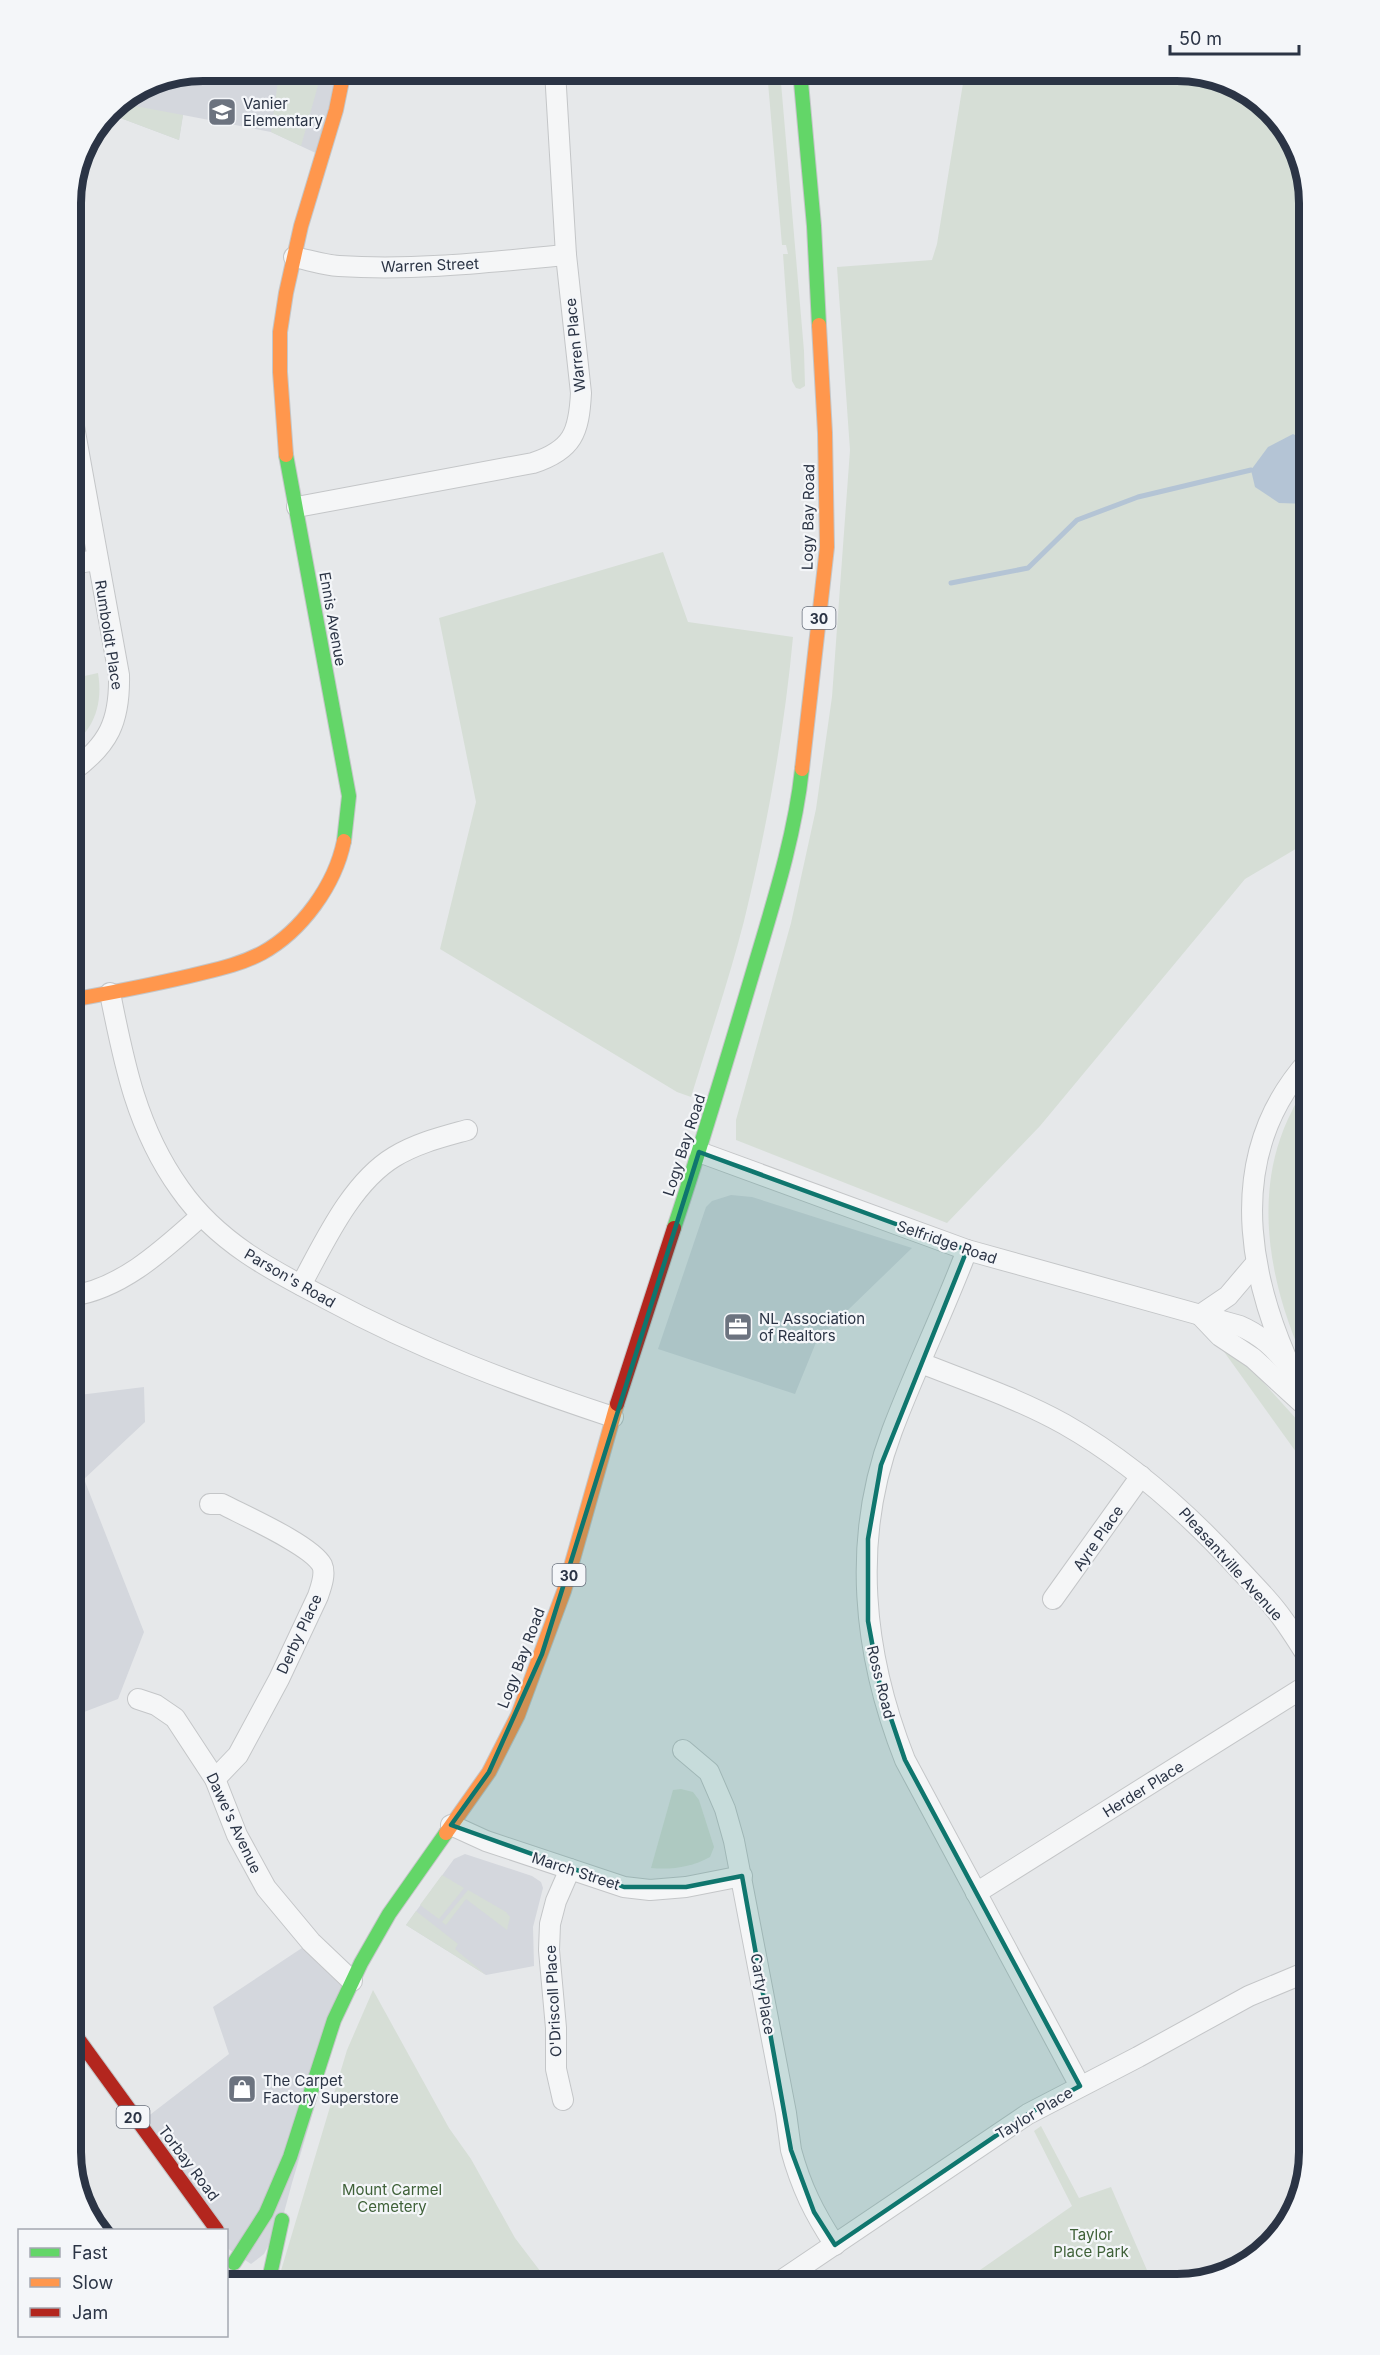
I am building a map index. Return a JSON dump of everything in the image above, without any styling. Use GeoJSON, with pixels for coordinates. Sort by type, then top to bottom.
{"type":"FeatureCollection","features":[{"type":"Feature","properties":{"kind":"main road","name":"Ennis Avenue"},"geometry":{"type":"LineString","coordinates":[[81,998],[193,975],[257,956],[275,944],[308,913],[329,885],[336,870],[347,831],[349,796],[285,448],[280,332],[294,257],[336,110],[342,81]]}},
{"type":"Feature","properties":{"kind":"main road","name":"Logy Bay Road"},"geometry":{"type":"LineString","coordinates":[[234,2263],[266,2213],[290,2157],[334,2020],[352,1981],[389,1914],[489,1772],[518,1715],[564,1591],[613,1417],[699,1152],[767,926],[799,799],[827,547],[825,433],[814,226],[801,81]]}},
{"type":"Feature","properties":{"kind":"main road","name":"Torbay Road"},"geometry":{"type":"LineString","coordinates":[[81,2044],[217,2229]]}},
{"type":"Feature","properties":{"kind":"main road","name":"Logy Bay Road"},"geometry":{"type":"LineString","coordinates":[[234,2263],[256,2261],[285,2211],[291,2183],[290,2157]]}},
{"type":"Feature","properties":{"kind":"main road"},"geometry":{"type":"LineString","coordinates":[[249,2214],[277,2186]]}},
{"type":"Feature","properties":{"kind":"main road"},"geometry":{"type":"LineString","coordinates":[[199,2202],[210,2206],[226,2218]]}},
{"type":"Feature","properties":{"kind":"main road"},"geometry":{"type":"LineString","coordinates":[[270,2274],[285,2211]]}},
{"type":"Feature","properties":{"kind":"main road"},"geometry":{"type":"LineString","coordinates":[[228,2252],[234,2263],[235,2274]]}},
{"type":"Feature","properties":{"kind":"street","name":"Warren Place"},"geometry":{"type":"LineString","coordinates":[[297,507],[533,463],[552,457],[566,446],[576,431],[581,393],[566,255],[556,81]]}},
{"type":"Feature","properties":{"kind":"street","name":"Warren Street"},"geometry":{"type":"LineString","coordinates":[[294,257],[336,266],[387,268],[470,264],[566,255]]}},
{"type":"Feature","properties":{"kind":"street","name":"Rumboldt Place"},"geometry":{"type":"LineString","coordinates":[[81,468],[119,675],[116,718],[107,738],[90,758],[81,765]]}},
{"type":"Feature","properties":{"kind":"street"},"geometry":{"type":"LineString","coordinates":[[81,562],[97,560]]}},
{"type":"Feature","properties":{"kind":"street","name":"Parson's Road"},"geometry":{"type":"LineString","coordinates":[[110,993],[123,1056],[138,1111],[179,1189],[219,1234],[269,1269],[350,1312],[449,1358],[490,1375],[613,1417]]}},
{"type":"Feature","properties":{"kind":"street"},"geometry":{"type":"LineString","coordinates":[[1299,1074],[1274,1113],[1258,1156],[1252,1204],[1256,1263],[1265,1301],[1288,1365],[1299,1386]]}},
{"type":"Feature","properties":{"kind":"street"},"geometry":{"type":"LineString","coordinates":[[301,1286],[335,1222],[362,1186],[377,1171],[392,1158],[409,1149],[467,1130]]}},
{"type":"Feature","properties":{"kind":"street","name":"Selfridge Road"},"geometry":{"type":"LineString","coordinates":[[699,1152],[967,1250],[1251,1331],[1275,1348],[1288,1365]]}},
{"type":"Feature","properties":{"kind":"street"},"geometry":{"type":"LineString","coordinates":[[81,1294],[139,1267],[161,1251],[201,1215]]}},
{"type":"Feature","properties":{"kind":"street","name":"Ross Road"},"geometry":{"type":"LineString","coordinates":[[967,1250],[891,1432],[872,1500],[866,1580],[868,1621],[880,1686],[905,1760],[1080,2086]]}},
{"type":"Feature","properties":{"kind":"street"},"geometry":{"type":"LineString","coordinates":[[1256,1263],[1228,1296],[1200,1315],[1220,1336],[1253,1358],[1299,1398]]}},
{"type":"Feature","properties":{"kind":"street","name":"Pleasantville Avenue"},"geometry":{"type":"LineString","coordinates":[[921,1363],[991,1391],[1063,1424],[1101,1446],[1142,1476],[1174,1502],[1211,1538],[1276,1610],[1299,1643]]}},
{"type":"Feature","properties":{"kind":"street","name":"Ayre Place"},"geometry":{"type":"LineString","coordinates":[[1053,1599],[1142,1476]]}},
{"type":"Feature","properties":{"kind":"street","name":"Derby Place"},"geometry":{"type":"LineString","coordinates":[[210,1504],[222,1504],[295,1543],[312,1553],[323,1566],[323,1582],[318,1596],[279,1679],[238,1755],[215,1779]]}},
{"type":"Feature","properties":{"kind":"street","name":"Herder Place"},"geometry":{"type":"LineString","coordinates":[[976,1893],[1299,1691]]}},
{"type":"Feature","properties":{"kind":"street","name":"Dawe's Avenue"},"geometry":{"type":"LineString","coordinates":[[138,1699],[156,1705],[175,1718],[215,1779],[237,1836],[266,1888],[311,1942],[352,1981]]}},
{"type":"Feature","properties":{"kind":"street","name":"Carty Place"},"geometry":{"type":"LineString","coordinates":[[683,1749],[709,1772],[724,1809],[742,1876],[791,2151],[800,2182],[814,2212],[835,2245]]}},
{"type":"Feature","properties":{"kind":"street","name":"March Street"},"geometry":{"type":"LineString","coordinates":[[451,1825],[486,1841],[624,1887],[650,1890],[686,1887],[742,1876]]}},
{"type":"Feature","properties":{"kind":"street","name":"O'Driscoll Place"},"geometry":{"type":"LineString","coordinates":[[563,2100],[556,2068],[549,1933],[556,1901],[570,1869]]}},
{"type":"Feature","properties":{"kind":"street","name":"Taylor Place"},"geometry":{"type":"LineString","coordinates":[[791,2274],[1028,2114],[1249,1996],[1299,1976]]}},
{"type":"Feature","properties":{"kind":"highlighted area"},"geometry":{"type":"Polygon","coordinates":[[[699,1152],[967,1250],[881,1465],[868,1539],[868,1621],[880,1686],[905,1760],[1080,2086],[1028,2114],[835,2245],[814,2212],[791,2150],[742,1876],[686,1887],[624,1887],[451,1825],[489,1772],[542,1654],[699,1152]]]}},
{"type":"Feature","properties":{"kind":"shaded area","name":"Vanier Elementary"},"geometry":{"type":"Polygon","coordinates":[[[195,81],[341,81],[322,156],[271,132],[183,115],[179,140],[117,117],[142,97],[179,83],[195,81]]]}},
{"type":"Feature","properties":{"kind":"shaded area"},"geometry":{"type":"Polygon","coordinates":[[[731,1195],[752,1197],[912,1248],[817,1340],[795,1394],[658,1349],[706,1207],[712,1201],[731,1195]]]}},
{"type":"Feature","properties":{"kind":"shaded area"},"geometry":{"type":"Polygon","coordinates":[[[144,1387],[145,1422],[84,1479],[144,1632],[118,1699],[81,1713],[81,1395],[144,1387]]]}},
{"type":"Feature","properties":{"kind":"shaded area"},"geometry":{"type":"Polygon","coordinates":[[[465,1854],[532,1876],[541,1882],[543,1888],[533,1927],[534,1966],[486,1975],[406,1925],[454,1859],[465,1854]]]}},
{"type":"Feature","properties":{"kind":"shaded area"},"geometry":{"type":"Polygon","coordinates":[[[311,1942],[352,1981],[282,2220],[264,2254],[251,2264],[228,2249],[228,2229],[225,2229],[138,2124],[229,2054],[213,2007],[311,1942]]]}},
{"type":"Feature","properties":{"kind":"green space"},"geometry":{"type":"Polygon","coordinates":[[[278,81],[319,81],[301,146],[271,132],[278,81]]]}},
{"type":"Feature","properties":{"kind":"green space"},"geometry":{"type":"Polygon","coordinates":[[[768,81],[781,81],[804,351],[805,386],[800,389],[796,388],[792,381],[783,254],[788,254],[786,245],[782,245],[768,81]]]}},
{"type":"Feature","properties":{"kind":"green space"},"geometry":{"type":"Polygon","coordinates":[[[963,81],[1185,81],[1216,87],[1245,102],[1269,122],[1290,156],[1298,187],[1299,847],[1245,879],[1040,1126],[947,1223],[736,1140],[736,1120],[791,923],[816,809],[832,697],[850,450],[837,267],[932,260],[937,244],[963,81]]]}},
{"type":"Feature","properties":{"kind":"green space"},"geometry":{"type":"Polygon","coordinates":[[[130,105],[183,115],[179,140],[117,117],[130,105]]]}},
{"type":"Feature","properties":{"kind":"green space"},"geometry":{"type":"Polygon","coordinates":[[[663,552],[688,622],[793,637],[780,744],[752,886],[732,965],[691,1097],[677,1092],[440,949],[476,802],[439,618],[663,552]]]}},
{"type":"Feature","properties":{"kind":"green space"},"geometry":{"type":"Polygon","coordinates":[[[98,673],[99,695],[95,714],[81,737],[81,677],[98,673]]]}},
{"type":"Feature","properties":{"kind":"green space"},"geometry":{"type":"Polygon","coordinates":[[[1299,1099],[1299,1348],[1284,1309],[1276,1276],[1270,1243],[1268,1209],[1271,1176],[1279,1143],[1299,1099]]]}},
{"type":"Feature","properties":{"kind":"green space"},"geometry":{"type":"Polygon","coordinates":[[[1217,1342],[1255,1373],[1299,1422],[1299,1456],[1217,1342]]]}},
{"type":"Feature","properties":{"kind":"green space"},"geometry":{"type":"Polygon","coordinates":[[[673,1790],[693,1792],[699,1800],[714,1847],[710,1857],[696,1863],[667,1869],[651,1868],[673,1790]]]}},
{"type":"Feature","properties":{"kind":"green space"},"geometry":{"type":"Polygon","coordinates":[[[442,1875],[464,1888],[439,1919],[420,1905],[442,1875]]]}},
{"type":"Feature","properties":{"kind":"green space"},"geometry":{"type":"Polygon","coordinates":[[[468,1890],[506,1912],[510,1917],[507,1930],[466,1899],[446,1925],[442,1922],[468,1890]]]}},
{"type":"Feature","properties":{"kind":"green space"},"geometry":{"type":"Polygon","coordinates":[[[416,1911],[458,1944],[455,1949],[486,1975],[406,1925],[416,1911]]]}},
{"type":"Feature","properties":{"kind":"green space","name":"Mount Carmel Cemetery"},"geometry":{"type":"Polygon","coordinates":[[[373,1990],[449,2128],[471,2159],[515,2238],[542,2274],[280,2274],[347,2050],[373,1990]]]}},
{"type":"Feature","properties":{"kind":"green space","name":"Taylor Place Park"},"geometry":{"type":"Polygon","coordinates":[[[1041,2126],[1079,2198],[1111,2187],[1149,2274],[974,2274],[1072,2206],[1034,2131],[1041,2126]]]}},
{"type":"Feature","properties":{"kind":"water"},"geometry":{"type":"Polygon","coordinates":[[[1293,434],[1299,437],[1299,504],[1279,503],[1255,487],[1251,470],[1268,447],[1293,434]]]}},
{"type":"Feature","properties":{"kind":"waterway"},"geometry":{"type":"LineString","coordinates":[[951,583],[1028,568],[1077,520],[1138,497],[1251,470]]}},
{"type":"Feature","properties":{"kind":"traffic: fast"},"geometry":{"type":"LineString","coordinates":[[801,81],[814,226],[819,325]]}},
{"type":"Feature","properties":{"kind":"traffic: fast"},"geometry":{"type":"LineString","coordinates":[[286,455],[349,796],[344,841]]}},
{"type":"Feature","properties":{"kind":"traffic: fast"},"geometry":{"type":"LineString","coordinates":[[674,1228],[716,1097],[776,892],[789,843],[802,769]]}},
{"type":"Feature","properties":{"kind":"traffic: fast"},"geometry":{"type":"LineString","coordinates":[[234,2263],[266,2213],[290,2157],[334,2020],[361,1963],[389,1914],[446,1833]]}},
{"type":"Feature","properties":{"kind":"traffic: fast"},"geometry":{"type":"LineString","coordinates":[[270,2274],[282,2220]]}},
{"type":"Feature","properties":{"kind":"traffic: slow"},"geometry":{"type":"LineString","coordinates":[[286,455],[280,372],[280,332],[301,226],[336,110],[342,81]]}},
{"type":"Feature","properties":{"kind":"traffic: slow"},"geometry":{"type":"LineString","coordinates":[[802,769],[827,547],[825,433],[819,325]]}},
{"type":"Feature","properties":{"kind":"traffic: slow"},"geometry":{"type":"LineString","coordinates":[[81,998],[210,971],[262,953],[277,944],[315,905],[333,874],[344,841]]}},
{"type":"Feature","properties":{"kind":"traffic: slow"},"geometry":{"type":"LineString","coordinates":[[446,1833],[489,1772],[518,1715],[564,1591],[617,1404]]}},
{"type":"Feature","properties":{"kind":"traffic: jam"},"geometry":{"type":"LineString","coordinates":[[617,1404],[674,1228]]}},
{"type":"Feature","properties":{"kind":"traffic: jam"},"geometry":{"type":"LineString","coordinates":[[81,2043],[216,2229]]}},
{"type":"Feature","properties":{"kind":"place","name":"Vanier Elementary"},"geometry":{"type":"Point","coordinates":[222,112]}},
{"type":"Feature","properties":{"kind":"place","name":"NL Association of Realtors"},"geometry":{"type":"Point","coordinates":[738,1327]}},
{"type":"Feature","properties":{"kind":"place","name":"The Carpet Factory Superstore"},"geometry":{"type":"Point","coordinates":[242,2089]}}]}
